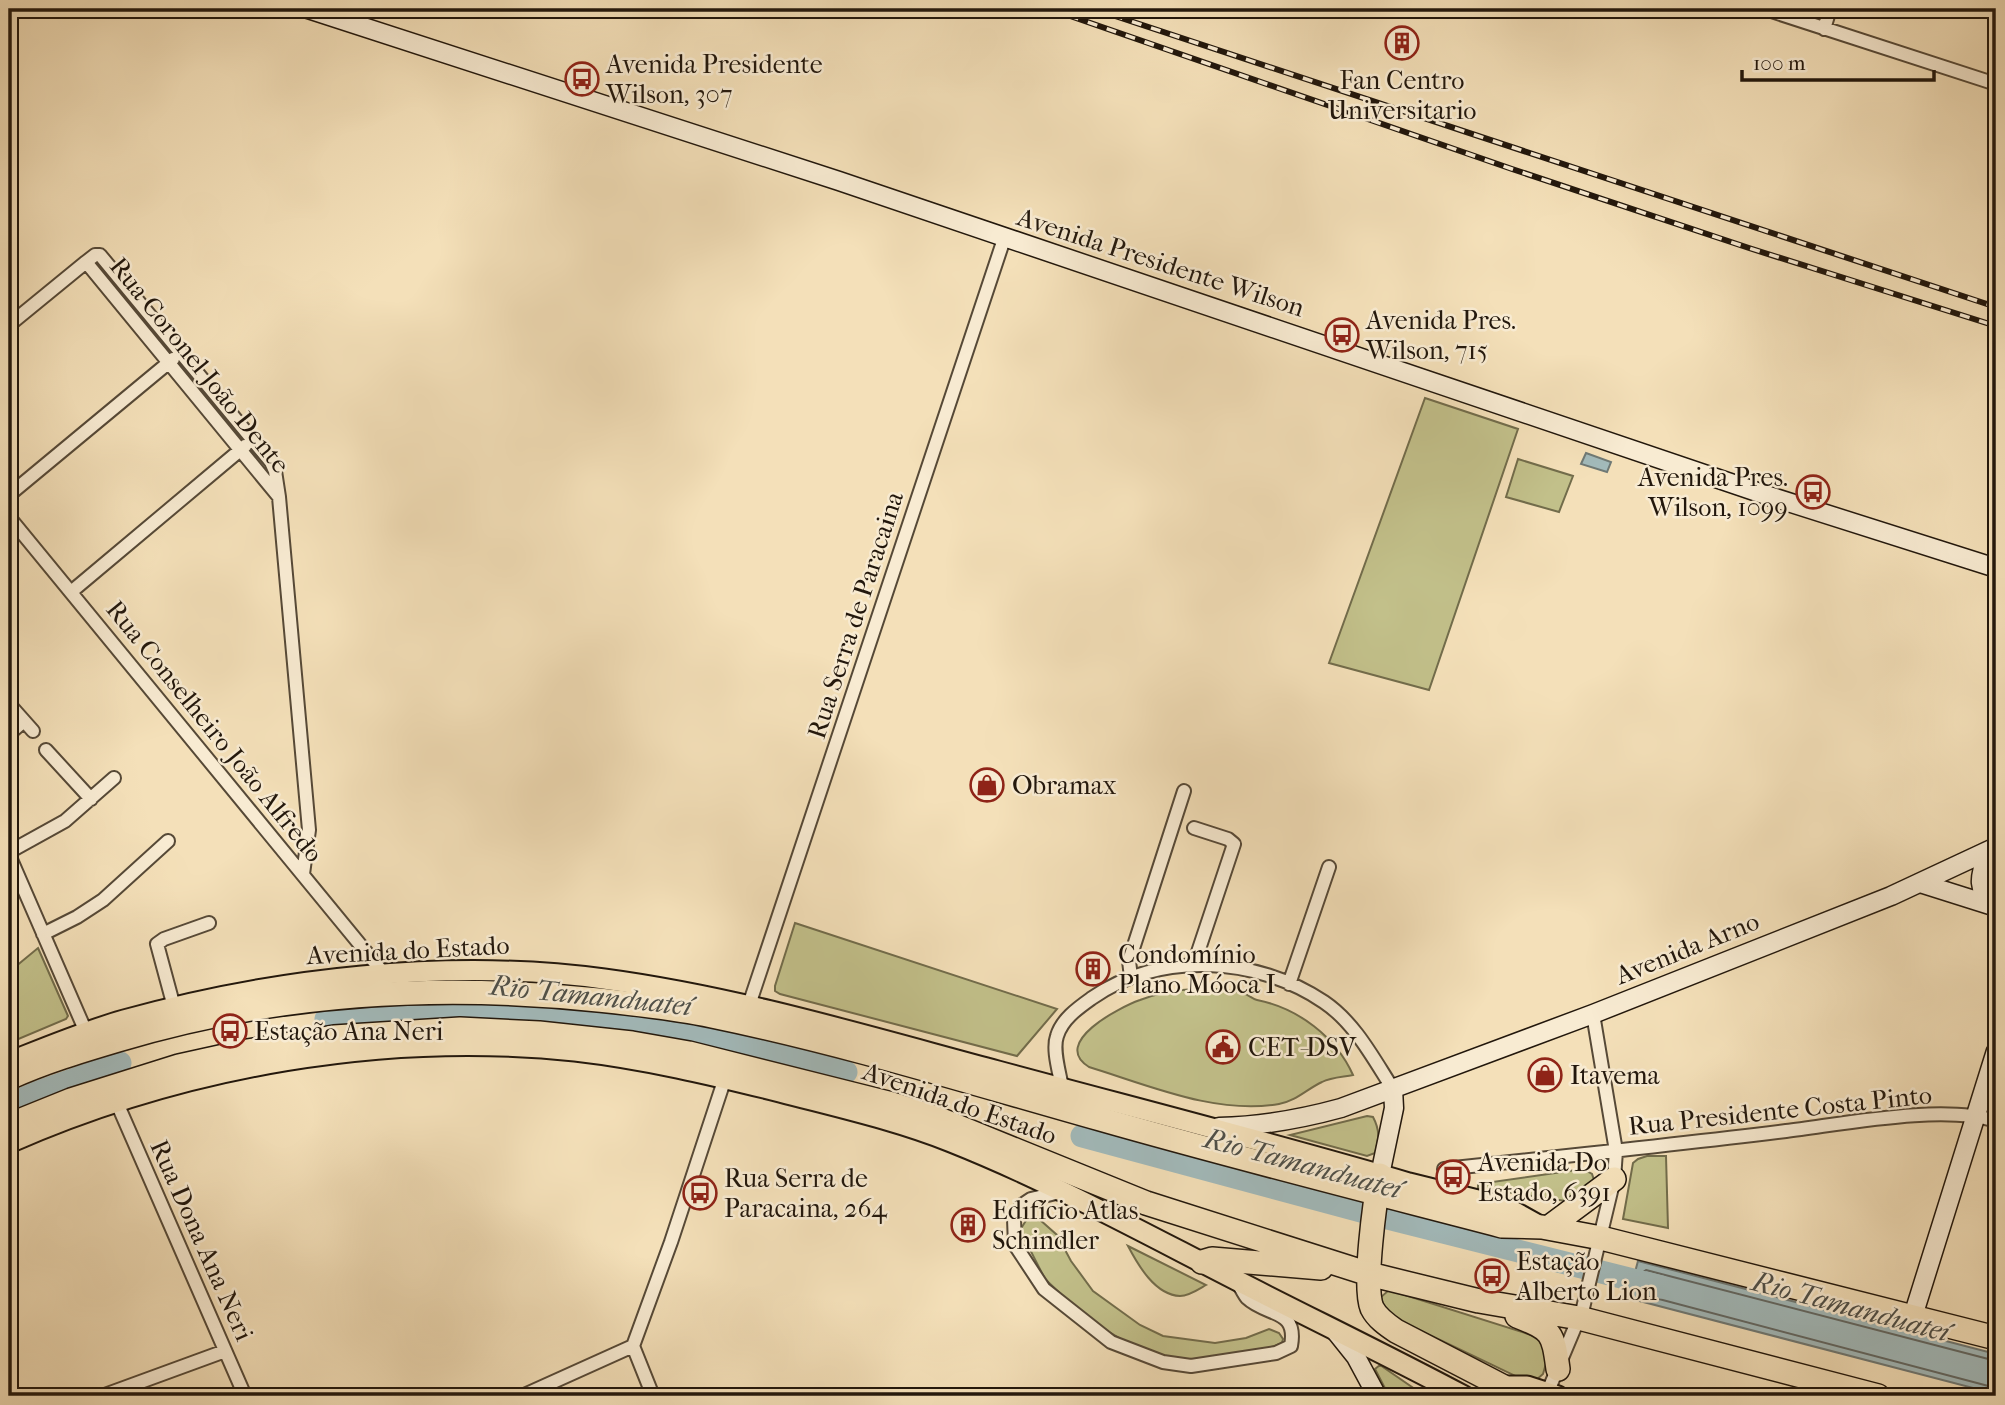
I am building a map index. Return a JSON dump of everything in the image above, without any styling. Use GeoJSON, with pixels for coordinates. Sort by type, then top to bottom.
{"type":"FeatureCollection","features":[{"type":"Feature","properties":{"kind":"highway","name":"Avenida do Estado"},"geometry":{"type":"LineString","coordinates":[[9,1078],[74,1053],[192,1019],[317,998],[439,991],[554,995],[644,1005],[711,1016],[788,1034],[1379,1184],[1502,1226],[1545,1228],[1599,1244],[1913,1315],[1996,1338]]}},
{"type":"Feature","properties":{"kind":"highway","name":"Avenida do Estado"},"geometry":{"type":"LineString","coordinates":[[9,1125],[71,1100],[179,1066],[247,1051],[334,1037],[460,1029],[539,1033],[632,1043],[678,1051],[892,1104],[939,1119],[1146,1203],[1369,1274],[1479,1301],[1581,1313],[1878,1396]]}},
{"type":"Feature","properties":{"kind":"highway"},"geometry":{"type":"LineString","coordinates":[[1545,1228],[1614,1179]]}},
{"type":"Feature","properties":{"kind":"highway"},"geometry":{"type":"LineString","coordinates":[[1379,1184],[1369,1274],[1369,1295],[1373,1309],[1380,1320],[1396,1331],[1507,1393]]}},
{"type":"Feature","properties":{"kind":"highway"},"geometry":{"type":"LineString","coordinates":[[1202,1262],[1212,1259],[1322,1269],[1337,1264]]}},
{"type":"Feature","properties":{"kind":"highway"},"geometry":{"type":"LineString","coordinates":[[1479,1301],[1541,1325],[1555,1342],[1558,1369]]}},
{"type":"Feature","properties":{"kind":"main road","name":"Avenida do Estado"},"geometry":{"type":"LineString","coordinates":[[9,1062],[86,1032],[213,997],[385,975],[495,971],[547,973],[645,985],[749,1005],[1207,1127],[1379,1184]]}},
{"type":"Feature","properties":{"kind":"main road","name":"Avenida do Estado"},"geometry":{"type":"LineString","coordinates":[[9,1143],[159,1088],[234,1069],[327,1054],[414,1047],[498,1047],[573,1051],[644,1061],[725,1078],[903,1125],[951,1142],[1060,1192],[1408,1366]]}},
{"type":"Feature","properties":{"kind":"main road"},"geometry":{"type":"LineString","coordinates":[[1408,1366],[1445,1396]]}},
{"type":"Feature","properties":{"kind":"main road"},"geometry":{"type":"LineString","coordinates":[[1408,1366],[1464,1396]]}},
{"type":"Feature","properties":{"kind":"main road"},"geometry":{"type":"LineString","coordinates":[[1507,1393],[1527,1386],[1551,1395]]}},
{"type":"Feature","properties":{"kind":"street","name":"Avenida Presidente Wilson"},"geometry":{"type":"LineString","coordinates":[[308,9],[825,177],[1769,496],[1996,568]]}},
{"type":"Feature","properties":{"kind":"street"},"geometry":{"type":"LineString","coordinates":[[1765,9],[1996,84]]}},
{"type":"Feature","properties":{"kind":"street"},"geometry":{"type":"LineString","coordinates":[[1824,29],[1830,9]]}},
{"type":"Feature","properties":{"kind":"street","name":"Rua Serra de Paracaina"},"geometry":{"type":"LineString","coordinates":[[749,1005],[1004,239]]}},
{"type":"Feature","properties":{"kind":"street","name":"Rua Coronel João Dente"},"geometry":{"type":"LineString","coordinates":[[9,325],[97,254],[182,352],[271,462],[279,497],[309,830],[303,874]]}},
{"type":"Feature","properties":{"kind":"street","name":"Rua Coronel João Dente"},"geometry":{"type":"LineString","coordinates":[[86,262],[279,497]]}},
{"type":"Feature","properties":{"kind":"street"},"geometry":{"type":"LineString","coordinates":[[9,495],[182,352]]}},
{"type":"Feature","properties":{"kind":"street"},"geometry":{"type":"LineString","coordinates":[[71,592],[253,439]]}},
{"type":"Feature","properties":{"kind":"street","name":"Rua Conselheiro João Alfredo"},"geometry":{"type":"LineString","coordinates":[[9,517],[385,975]]}},
{"type":"Feature","properties":{"kind":"street"},"geometry":{"type":"LineString","coordinates":[[9,704],[29,726],[9,734]]}},
{"type":"Feature","properties":{"kind":"street"},"geometry":{"type":"LineString","coordinates":[[46,750],[91,799]]}},
{"type":"Feature","properties":{"kind":"street"},"geometry":{"type":"LineString","coordinates":[[86,1032],[9,853],[49,832],[114,778]]}},
{"type":"Feature","properties":{"kind":"street"},"geometry":{"type":"LineString","coordinates":[[1130,977],[1129,961],[1184,791]]}},
{"type":"Feature","properties":{"kind":"street"},"geometry":{"type":"LineString","coordinates":[[1194,828],[1228,839],[1234,844],[1194,964]]}},
{"type":"Feature","properties":{"kind":"street"},"geometry":{"type":"LineString","coordinates":[[43,934],[103,900],[169,841]]}},
{"type":"Feature","properties":{"kind":"street"},"geometry":{"type":"LineString","coordinates":[[1992,850],[1980,882],[1985,897],[1995,907]]}},
{"type":"Feature","properties":{"kind":"street","name":"Avenida Arno"},"geometry":{"type":"LineString","coordinates":[[1207,1127],[1254,1125],[1306,1118],[1341,1108],[1593,1014],[1920,884],[1992,850]]}},
{"type":"Feature","properties":{"kind":"street"},"geometry":{"type":"LineString","coordinates":[[1289,984],[1328,867]]}},
{"type":"Feature","properties":{"kind":"street"},"geometry":{"type":"LineString","coordinates":[[1920,884],[1995,907]]}},
{"type":"Feature","properties":{"kind":"street"},"geometry":{"type":"LineString","coordinates":[[174,1007],[158,944],[164,939],[209,923]]}},
{"type":"Feature","properties":{"kind":"street"},"geometry":{"type":"LineString","coordinates":[[1062,1088],[1055,1039],[1061,1024],[1080,1006],[1107,988],[1130,977],[1164,967],[1194,964],[1246,970],[1289,984],[1325,1002],[1352,1027],[1393,1089],[1394,1108],[1379,1184]]}},
{"type":"Feature","properties":{"kind":"street"},"geometry":{"type":"LineString","coordinates":[[1551,1395],[1558,1369],[1581,1313],[1614,1179],[1616,1151],[1593,1014]]}},
{"type":"Feature","properties":{"kind":"street"},"geometry":{"type":"LineString","coordinates":[[1913,1315],[1996,1051]]}},
{"type":"Feature","properties":{"kind":"street"},"geometry":{"type":"LineString","coordinates":[[653,1396],[633,1346],[671,1242],[725,1078]]}},
{"type":"Feature","properties":{"kind":"street","name":"Rua Dona Ana Neri"},"geometry":{"type":"LineString","coordinates":[[117,1103],[245,1396]]}},
{"type":"Feature","properties":{"kind":"street","name":"Rua Presidente Costa Pinto"},"geometry":{"type":"LineString","coordinates":[[1444,1169],[1905,1116],[1977,1115],[1996,1121]]}},
{"type":"Feature","properties":{"kind":"street"},"geometry":{"type":"LineString","coordinates":[[1060,1192],[1031,1199],[1022,1205],[1014,1219],[1014,1245],[1044,1289],[1111,1342],[1163,1362],[1191,1366],[1276,1353],[1291,1346],[1292,1328],[1286,1319],[1248,1298],[1236,1280]]}},
{"type":"Feature","properties":{"kind":"street"},"geometry":{"type":"LineString","coordinates":[[1334,1329],[1356,1357],[1377,1396]]}},
{"type":"Feature","properties":{"kind":"street"},"geometry":{"type":"LineString","coordinates":[[522,1396],[633,1346]]}},
{"type":"Feature","properties":{"kind":"street"},"geometry":{"type":"LineString","coordinates":[[102,1396],[225,1351]]}},
{"type":"Feature","properties":{"kind":"shaded area"},"geometry":{"type":"Polygon","coordinates":[[[1425,398],[1518,429],[1429,690],[1329,663],[1425,398]]]}},
{"type":"Feature","properties":{"kind":"shaded area"},"geometry":{"type":"Polygon","coordinates":[[[1518,459],[1573,476],[1559,512],[1506,497],[1518,459]]]}},
{"type":"Feature","properties":{"kind":"shaded area"},"geometry":{"type":"Polygon","coordinates":[[[795,923],[1057,1009],[1017,1056],[780,994],[775,991],[775,986],[795,923]]]}},
{"type":"Feature","properties":{"kind":"shaded area"},"geometry":{"type":"Polygon","coordinates":[[[38,948],[68,1016],[9,1043],[9,972],[38,948]]]}},
{"type":"Feature","properties":{"kind":"shaded area"},"geometry":{"type":"Polygon","coordinates":[[[1194,989],[1243,993],[1301,1017],[1337,1048],[1353,1075],[1326,1080],[1296,1098],[1279,1104],[1231,1105],[1158,1090],[1089,1067],[1079,1058],[1078,1047],[1083,1037],[1092,1027],[1118,1010],[1167,992],[1194,989]]]}},
{"type":"Feature","properties":{"kind":"shaded area"},"geometry":{"type":"Polygon","coordinates":[[[1367,1116],[1373,1117],[1378,1135],[1375,1153],[1367,1156],[1290,1135],[1367,1116]]]}},
{"type":"Feature","properties":{"kind":"shaded area"},"geometry":{"type":"Polygon","coordinates":[[[1647,1156],[1666,1156],[1668,1228],[1623,1219],[1633,1163],[1647,1156]]]}},
{"type":"Feature","properties":{"kind":"shaded area"},"geometry":{"type":"Polygon","coordinates":[[[1583,1169],[1592,1174],[1595,1183],[1572,1202],[1478,1188],[1478,1184],[1583,1169]]]}},
{"type":"Feature","properties":{"kind":"shaded area"},"geometry":{"type":"Polygon","coordinates":[[[1027,1219],[1039,1219],[1057,1235],[1071,1261],[1093,1291],[1140,1325],[1163,1336],[1215,1343],[1246,1338],[1269,1329],[1279,1333],[1283,1339],[1282,1343],[1262,1351],[1186,1361],[1133,1346],[1087,1319],[1045,1279],[1020,1230],[1027,1219]]]}},
{"type":"Feature","properties":{"kind":"shaded area"},"geometry":{"type":"Polygon","coordinates":[[[1128,1246],[1206,1285],[1183,1296],[1163,1290],[1148,1278],[1128,1246]]]}},
{"type":"Feature","properties":{"kind":"shaded area"},"geometry":{"type":"Polygon","coordinates":[[[1389,1290],[1541,1338],[1549,1353],[1543,1374],[1535,1381],[1526,1381],[1392,1317],[1384,1310],[1381,1297],[1389,1290]]]}},
{"type":"Feature","properties":{"kind":"shaded area"},"geometry":{"type":"Polygon","coordinates":[[[1380,1365],[1425,1396],[1389,1396],[1375,1369],[1380,1365]]]}},
{"type":"Feature","properties":{"kind":"water"},"geometry":{"type":"Polygon","coordinates":[[[1586,453],[1611,462],[1607,472],[1581,464],[1586,453]]]}},
{"type":"Feature","properties":{"kind":"water","name":"Rio Tamanduateí"},"geometry":{"type":"Polygon","coordinates":[[[1638,1261],[1996,1354],[1996,1394],[1628,1298],[1638,1261]]]}},
{"type":"Feature","properties":{"kind":"waterway","name":"Rio Tamanduateí"},"geometry":{"type":"LineString","coordinates":[[326,1019],[453,1011],[580,1018],[725,1039],[846,1072]]}},
{"type":"Feature","properties":{"kind":"waterway","name":"Rio Tamanduateí"},"geometry":{"type":"LineString","coordinates":[[9,1105],[120,1063]]}},
{"type":"Feature","properties":{"kind":"waterway","name":"Rio Tamanduateí"},"geometry":{"type":"LineString","coordinates":[[1082,1136],[1379,1216],[1661,1287]]}},
{"type":"Feature","properties":{"kind":"railway"},"geometry":{"type":"LineString","coordinates":[[1050,9],[1512,169],[1996,326]]}},
{"type":"Feature","properties":{"kind":"railway"},"geometry":{"type":"LineString","coordinates":[[1094,9],[1996,307]]}},
{"type":"Feature","properties":{"kind":"place","name":"Fan Centro Universitario"},"geometry":{"type":"Point","coordinates":[1402,43]}},
{"type":"Feature","properties":{"kind":"place","name":"Avenida Presidente Wilson, 307"},"geometry":{"type":"Point","coordinates":[582,79]}},
{"type":"Feature","properties":{"kind":"place","name":"Avenida Pres. Wilson, 715"},"geometry":{"type":"Point","coordinates":[1342,335]}},
{"type":"Feature","properties":{"kind":"place","name":"Avenida Pres. Wilson, 1099"},"geometry":{"type":"Point","coordinates":[1813,492]}},
{"type":"Feature","properties":{"kind":"place","name":"Obramax"},"geometry":{"type":"Point","coordinates":[987,785]}},
{"type":"Feature","properties":{"kind":"place","name":"Condomínio Plano Móoca I"},"geometry":{"type":"Point","coordinates":[1093,969]}},
{"type":"Feature","properties":{"kind":"place","name":"Estação Ana Neri"},"geometry":{"type":"Point","coordinates":[230,1031]}},
{"type":"Feature","properties":{"kind":"place","name":"CET-DSV"},"geometry":{"type":"Point","coordinates":[1223,1047]}},
{"type":"Feature","properties":{"kind":"place","name":"Itavema"},"geometry":{"type":"Point","coordinates":[1545,1075]}},
{"type":"Feature","properties":{"kind":"place","name":"Avenida Do Estado, 6391"},"geometry":{"type":"Point","coordinates":[1453,1177]}},
{"type":"Feature","properties":{"kind":"place","name":"Rua Serra de Paracaina, 264"},"geometry":{"type":"Point","coordinates":[700,1193]}},
{"type":"Feature","properties":{"kind":"place","name":"Edifício Atlas Schindler"},"geometry":{"type":"Point","coordinates":[968,1225]}},
{"type":"Feature","properties":{"kind":"place","name":"Estação Alberto Lion"},"geometry":{"type":"Point","coordinates":[1492,1276]}}]}
